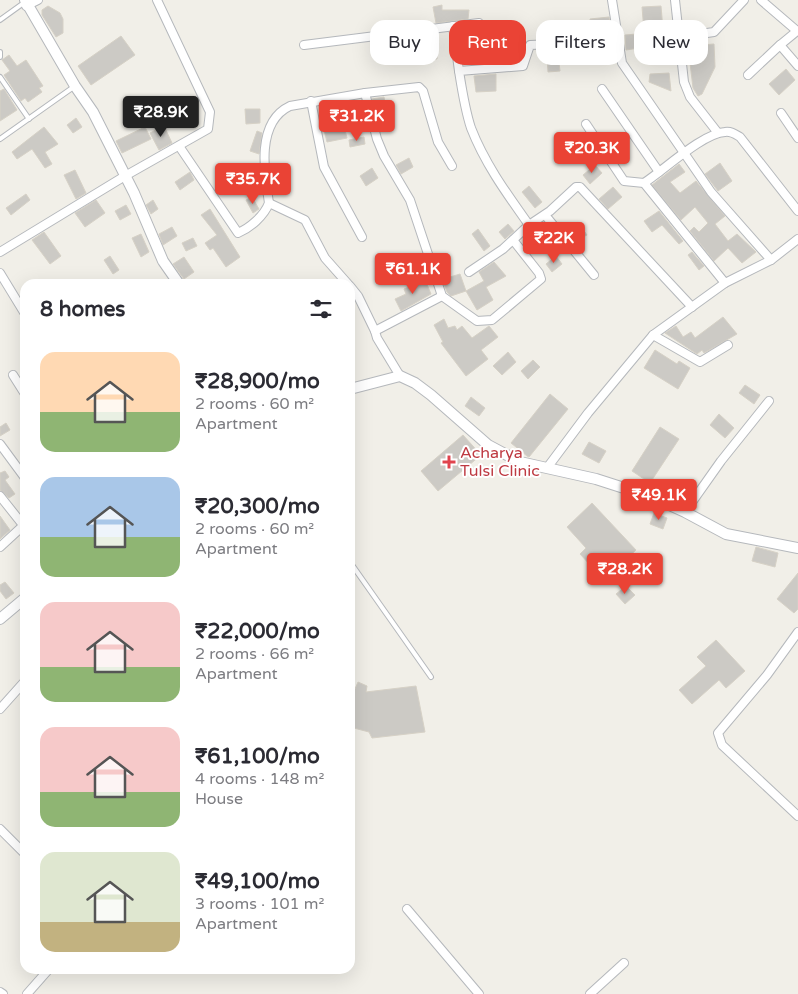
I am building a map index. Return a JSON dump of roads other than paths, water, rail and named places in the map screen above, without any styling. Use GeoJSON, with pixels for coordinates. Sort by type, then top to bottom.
{"type":"FeatureCollection","features":[{"type":"Feature","properties":{"kind":"street"},"geometry":{"type":"LineString","coordinates":[[38,0],[25,3],[75,86],[93,112],[125,176],[163,261],[176,279]]}},
{"type":"Feature","properties":{"kind":"street"},"geometry":{"type":"LineString","coordinates":[[0,252],[125,176],[208,129],[210,112],[157,0]]}},
{"type":"Feature","properties":{"kind":"street"},"geometry":{"type":"LineString","coordinates":[[612,0],[615,20]]}},
{"type":"Feature","properties":{"kind":"street"},"geometry":{"type":"LineString","coordinates":[[675,0],[677,20]]}},
{"type":"Feature","properties":{"kind":"street"},"geometry":{"type":"LineString","coordinates":[[708,33],[714,32],[744,0]]}},
{"type":"Feature","properties":{"kind":"street"},"geometry":{"type":"LineString","coordinates":[[748,75],[797,31],[761,0]]}},
{"type":"Feature","properties":{"kind":"street"},"geometry":{"type":"LineString","coordinates":[[304,45],[449,27]]}},
{"type":"Feature","properties":{"kind":"street"},"geometry":{"type":"LineString","coordinates":[[459,71],[523,66],[530,45],[536,45]]}},
{"type":"Feature","properties":{"kind":"street"},"geometry":{"type":"LineString","coordinates":[[780,45],[798,66]]}},
{"type":"Feature","properties":{"kind":"street"},"geometry":{"type":"LineString","coordinates":[[458,65],[466,109],[479,146],[496,180],[529,225]]}},
{"type":"Feature","properties":{"kind":"street"},"geometry":{"type":"LineString","coordinates":[[623,65],[712,192],[771,260]]}},
{"type":"Feature","properties":{"kind":"street"},"geometry":{"type":"LineString","coordinates":[[683,65],[686,90],[718,133]]}},
{"type":"Feature","properties":{"kind":"street"},"geometry":{"type":"LineString","coordinates":[[179,146],[238,234],[262,215],[269,203],[263,158],[275,117],[290,106],[311,101],[415,86],[421,88],[438,142],[452,166]]}},
{"type":"Feature","properties":{"kind":"street"},"geometry":{"type":"LineString","coordinates":[[602,89],[659,172]]}},
{"type":"Feature","properties":{"kind":"street"},"geometry":{"type":"LineString","coordinates":[[365,93],[377,139],[384,156],[410,200],[442,296],[477,322],[492,320],[541,279],[513,240]]}},
{"type":"Feature","properties":{"kind":"street"},"geometry":{"type":"LineString","coordinates":[[311,101],[324,167],[362,237]]}},
{"type":"Feature","properties":{"kind":"street"},"geometry":{"type":"LineString","coordinates":[[781,113],[798,138]]}},
{"type":"Feature","properties":{"kind":"street"},"geometry":{"type":"LineString","coordinates":[[586,124],[624,181],[644,183],[683,153],[718,133],[732,132],[740,137],[798,211]]}},
{"type":"Feature","properties":{"kind":"street"},"geometry":{"type":"LineString","coordinates":[[644,183],[655,200],[725,283]]}},
{"type":"Feature","properties":{"kind":"street"},"geometry":{"type":"LineString","coordinates":[[469,272],[513,240],[529,225],[545,215],[576,187],[584,189],[692,307]]}},
{"type":"Feature","properties":{"kind":"street"},"geometry":{"type":"LineString","coordinates":[[269,203],[305,220],[326,258],[344,279]]}},
{"type":"Feature","properties":{"kind":"street"},"geometry":{"type":"LineString","coordinates":[[545,215],[594,275]]}},
{"type":"Feature","properties":{"kind":"street"},"geometry":{"type":"LineString","coordinates":[[547,468],[588,413],[653,336],[725,283],[771,260],[798,239]]}},
{"type":"Feature","properties":{"kind":"street"},"geometry":{"type":"LineString","coordinates":[[0,273],[20,306]]}},
{"type":"Feature","properties":{"kind":"street"},"geometry":{"type":"LineString","coordinates":[[355,292],[377,338],[400,376],[415,383],[488,446],[520,462],[596,479],[652,497],[726,534],[798,548]]}},
{"type":"Feature","properties":{"kind":"street"},"geometry":{"type":"LineString","coordinates":[[375,331],[442,296]]}},
{"type":"Feature","properties":{"kind":"street"},"geometry":{"type":"LineString","coordinates":[[653,336],[700,362],[728,344]]}},
{"type":"Feature","properties":{"kind":"street"},"geometry":{"type":"LineString","coordinates":[[13,375],[20,386]]}},
{"type":"Feature","properties":{"kind":"street"},"geometry":{"type":"LineString","coordinates":[[355,388],[400,376]]}},
{"type":"Feature","properties":{"kind":"street"},"geometry":{"type":"LineString","coordinates":[[685,512],[720,461],[769,401]]}},
{"type":"Feature","properties":{"kind":"street"},"geometry":{"type":"LineString","coordinates":[[0,444],[20,471]]}},
{"type":"Feature","properties":{"kind":"street"},"geometry":{"type":"LineString","coordinates":[[0,496],[20,520]]}},
{"type":"Feature","properties":{"kind":"street"},"geometry":{"type":"LineString","coordinates":[[0,547],[20,529]]}},
{"type":"Feature","properties":{"kind":"street"},"geometry":{"type":"LineString","coordinates":[[0,619],[20,602]]}},
{"type":"Feature","properties":{"kind":"street"},"geometry":{"type":"LineString","coordinates":[[798,632],[767,675],[718,733],[722,745],[798,816]]}},
{"type":"Feature","properties":{"kind":"street"},"geometry":{"type":"LineString","coordinates":[[0,709],[20,686]]}},
{"type":"Feature","properties":{"kind":"street"},"geometry":{"type":"LineString","coordinates":[[0,829],[20,849]]}},
{"type":"Feature","properties":{"kind":"street"},"geometry":{"type":"LineString","coordinates":[[407,909],[478,994]]}},
{"type":"Feature","properties":{"kind":"street"},"geometry":{"type":"LineString","coordinates":[[590,994],[624,963]]}},
{"type":"Feature","properties":{"kind":"street"},"geometry":{"type":"LineString","coordinates":[[27,994],[44,974]]}},
{"type":"Feature","properties":{"kind":"lane"},"geometry":{"type":"LineString","coordinates":[[0,20],[25,3]]}},
{"type":"Feature","properties":{"kind":"lane"},"geometry":{"type":"LineString","coordinates":[[0,52],[0,57]]}},
{"type":"Feature","properties":{"kind":"lane"},"geometry":{"type":"LineString","coordinates":[[0,77],[29,119]]}},
{"type":"Feature","properties":{"kind":"lane"},"geometry":{"type":"LineString","coordinates":[[0,139],[75,86]]}},
{"type":"Feature","properties":{"kind":"lane"},"geometry":{"type":"LineString","coordinates":[[355,569],[431,677]]}},
{"type":"Feature","properties":{"kind":"place","name":"Acharya Tulsi Clinic"},"geometry":{"type":"Point","coordinates":[449,462]}}]}
